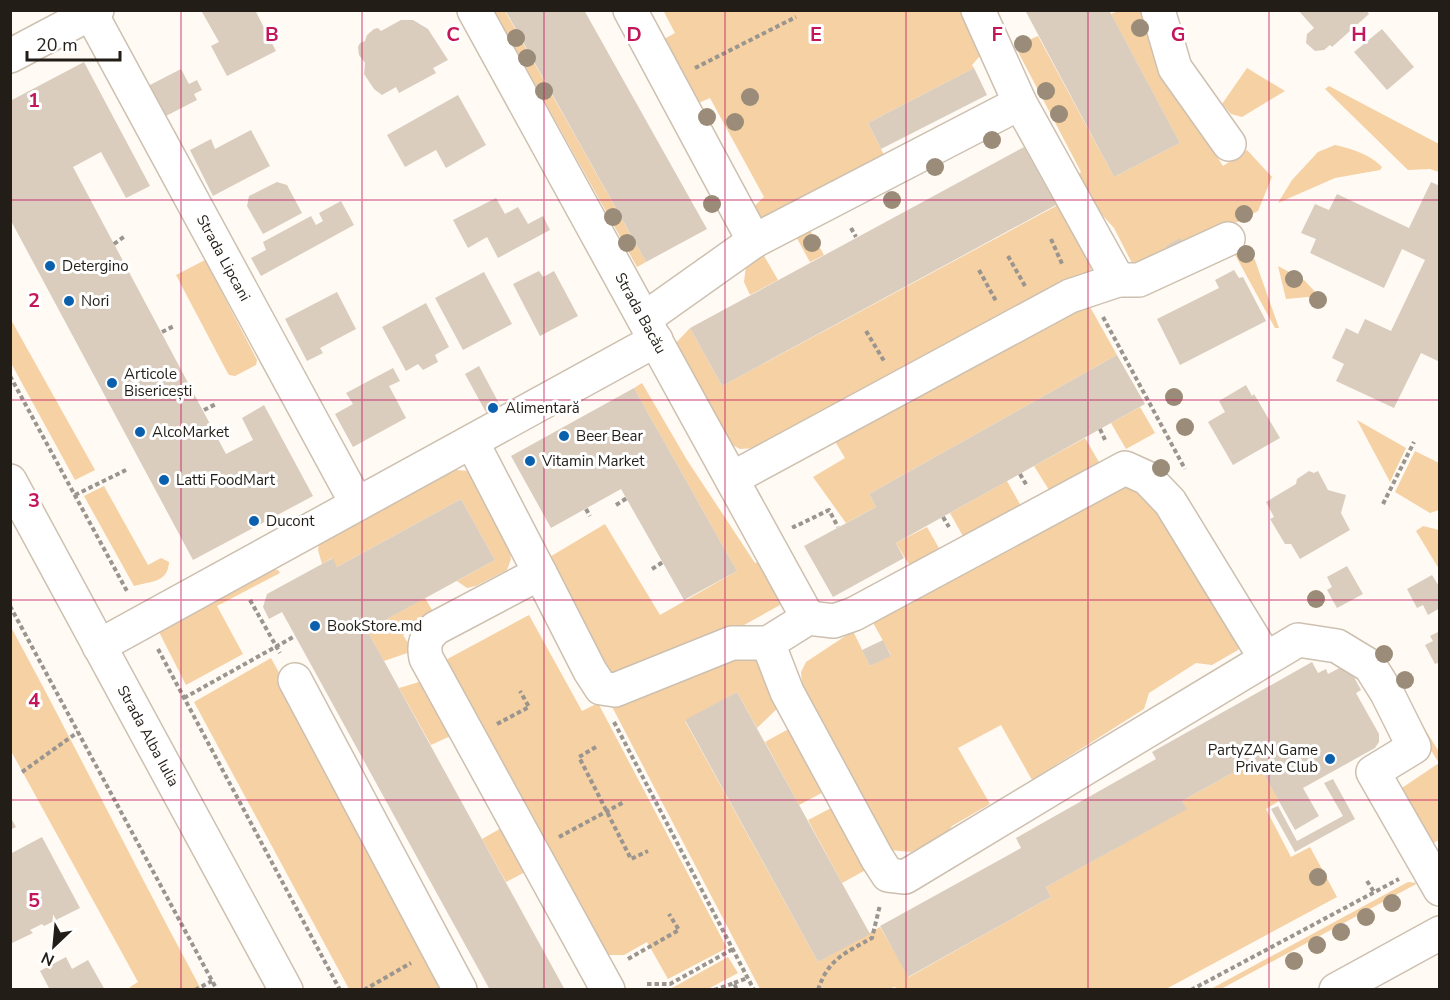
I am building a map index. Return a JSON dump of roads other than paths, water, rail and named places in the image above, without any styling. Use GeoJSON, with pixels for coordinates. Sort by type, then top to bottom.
{"type":"FeatureCollection","features":[{"type":"Feature","properties":{"kind":"street","name":"Strada Bacău"},"geometry":{"type":"LineString","coordinates":[[474,10],[808,618]]}},
{"type":"Feature","properties":{"kind":"street"},"geometry":{"type":"LineString","coordinates":[[630,10],[754,241]]}},
{"type":"Feature","properties":{"kind":"street"},"geometry":{"type":"LineString","coordinates":[[978,10],[1103,285]]}},
{"type":"Feature","properties":{"kind":"street"},"geometry":{"type":"LineString","coordinates":[[1158,10],[1175,68],[1229,144]]}},
{"type":"Feature","properties":{"kind":"street"},"geometry":{"type":"LineString","coordinates":[[10,56],[92,12]]}},
{"type":"Feature","properties":{"kind":"street","name":"Strada Lipcani"},"geometry":{"type":"LineString","coordinates":[[92,12],[357,504]]}},
{"type":"Feature","properties":{"kind":"street"},"geometry":{"type":"LineString","coordinates":[[99,646],[472,442],[650,330],[754,241],[1020,103]]}},
{"type":"Feature","properties":{"kind":"street"},"geometry":{"type":"LineString","coordinates":[[733,478],[1070,296],[1103,285],[1139,280],[1228,239]]}},
{"type":"Feature","properties":{"kind":"street"},"geometry":{"type":"LineString","coordinates":[[472,442],[590,671],[601,688],[615,690],[732,644],[768,643],[808,618],[834,621],[854,614],[1125,468],[1147,478],[1170,502],[1266,659]]}},
{"type":"Feature","properties":{"kind":"street","name":"Strada Alba Iulia"},"geometry":{"type":"LineString","coordinates":[[10,481],[286,990]]}},
{"type":"Feature","properties":{"kind":"street"},"geometry":{"type":"LineString","coordinates":[[540,573],[436,628],[427,636],[424,648],[426,657],[470,739],[604,982]]}},
{"type":"Feature","properties":{"kind":"street"},"geometry":{"type":"LineString","coordinates":[[768,643],[787,692],[888,875],[905,877],[1298,640],[1337,646],[1370,666],[1387,693],[1414,747],[1373,772],[1432,877]]}},
{"type":"Feature","properties":{"kind":"street"},"geometry":{"type":"LineString","coordinates":[[295,680],[460,990]]}},
{"type":"Feature","properties":{"kind":"street"},"geometry":{"type":"LineString","coordinates":[[1336,990],[1440,933]]}},
{"type":"Feature","properties":{"kind":"place","name":"Detergino"},"geometry":{"type":"Point","coordinates":[50,266]}},
{"type":"Feature","properties":{"kind":"place","name":"Nori"},"geometry":{"type":"Point","coordinates":[69,301]}},
{"type":"Feature","properties":{"kind":"place","name":"Articole Bisericești"},"geometry":{"type":"Point","coordinates":[112,383]}},
{"type":"Feature","properties":{"kind":"place","name":"Alimentară"},"geometry":{"type":"Point","coordinates":[493,408]}},
{"type":"Feature","properties":{"kind":"place","name":"AlcoMarket"},"geometry":{"type":"Point","coordinates":[140,432]}},
{"type":"Feature","properties":{"kind":"place","name":"Beer Bear"},"geometry":{"type":"Point","coordinates":[564,436]}},
{"type":"Feature","properties":{"kind":"place","name":"Vitamin Market"},"geometry":{"type":"Point","coordinates":[530,461]}},
{"type":"Feature","properties":{"kind":"place","name":"Latti FoodMart"},"geometry":{"type":"Point","coordinates":[164,480]}},
{"type":"Feature","properties":{"kind":"place","name":"Ducont"},"geometry":{"type":"Point","coordinates":[254,521]}},
{"type":"Feature","properties":{"kind":"place","name":"BookStore.md"},"geometry":{"type":"Point","coordinates":[315,626]}},
{"type":"Feature","properties":{"kind":"place","name":"PartyZAN Game Private Club"},"geometry":{"type":"Point","coordinates":[1330,759]}}]}
